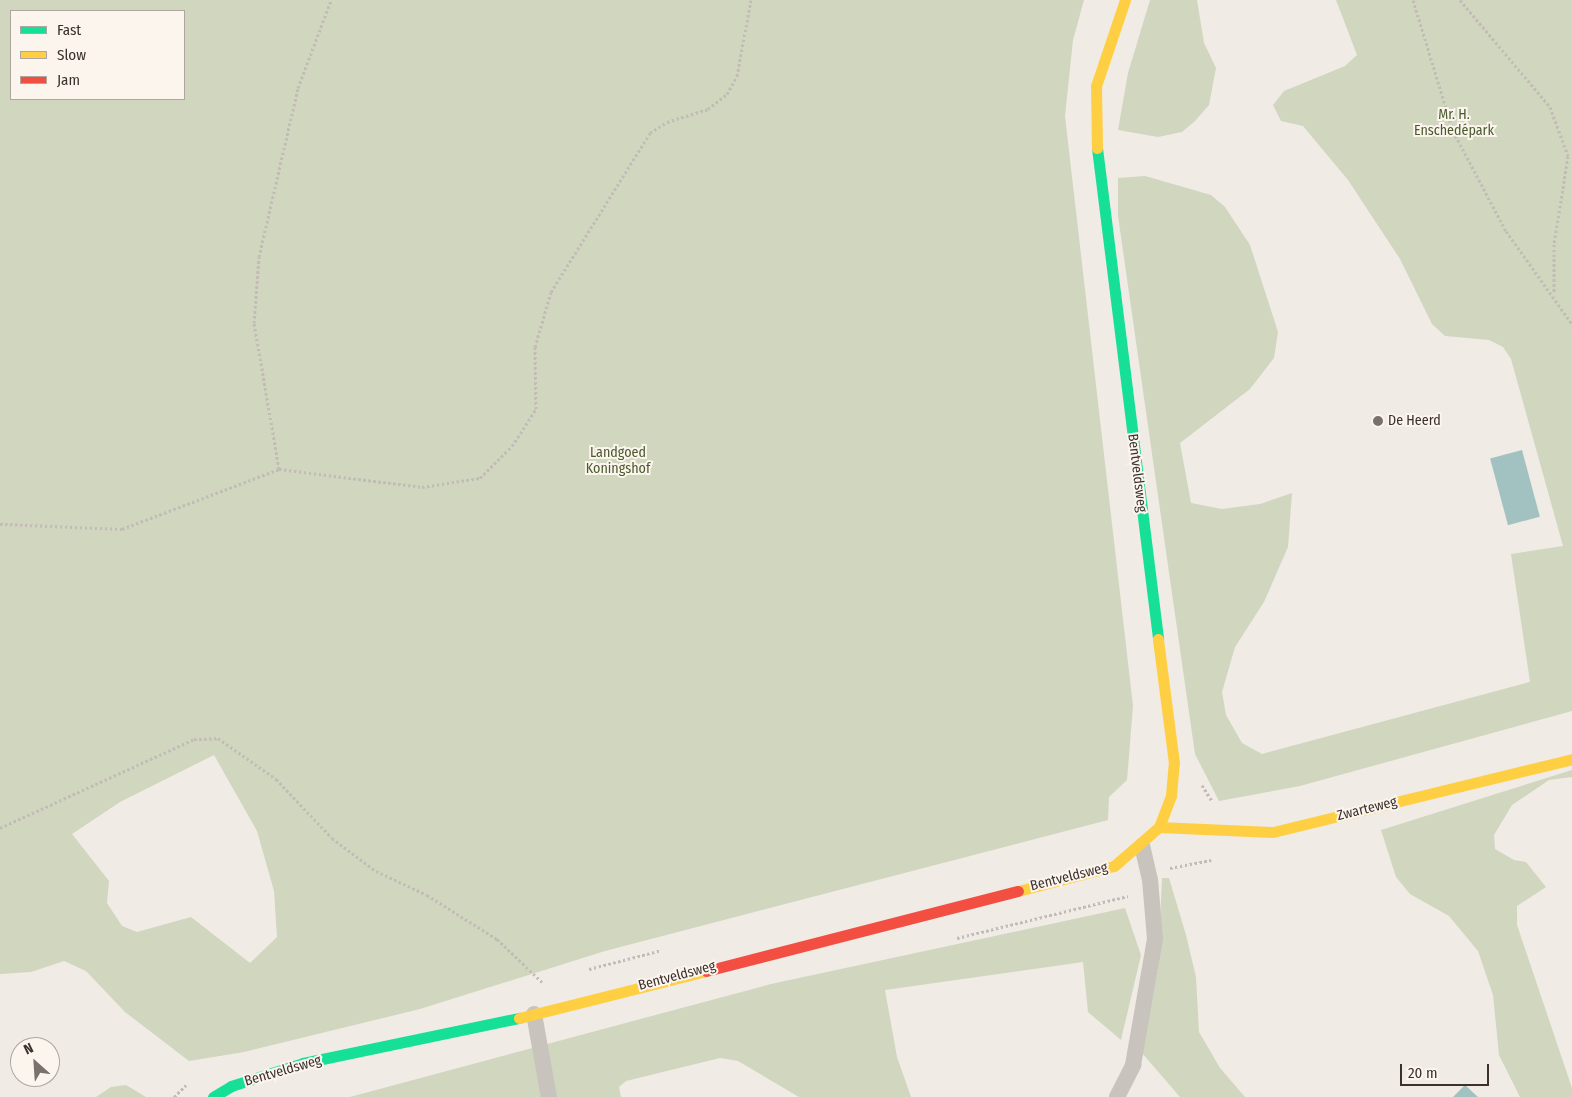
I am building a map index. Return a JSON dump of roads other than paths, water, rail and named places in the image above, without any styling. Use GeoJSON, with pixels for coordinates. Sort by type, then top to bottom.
{"type":"FeatureCollection","features":[{"type":"Feature","properties":{"kind":"street","name":"Bentveldsweg"},"geometry":{"type":"LineString","coordinates":[[213,1097],[231,1086],[303,1063],[534,1014],[1114,866],[1142,846],[1159,827],[1170,795],[1174,763],[1097,159],[1096,86],[1125,0]]}},
{"type":"Feature","properties":{"kind":"street","name":"Zwarteweg"},"geometry":{"type":"LineString","coordinates":[[1159,827],[1273,832],[1572,759]]}},
{"type":"Feature","properties":{"kind":"lane"},"geometry":{"type":"LineString","coordinates":[[1117,1097],[1132,1065],[1155,939],[1150,880],[1142,846]]}},
{"type":"Feature","properties":{"kind":"lane"},"geometry":{"type":"LineString","coordinates":[[534,1014],[549,1097]]}},
{"type":"Feature","properties":{"kind":"water"},"geometry":{"type":"Polygon","coordinates":[[[1522,450],[1540,517],[1508,525],[1490,459],[1522,450]]]}},
{"type":"Feature","properties":{"kind":"water"},"geometry":{"type":"Polygon","coordinates":[[[1465,1085],[1478,1097],[1453,1097],[1465,1085]]]}},
{"type":"Feature","properties":{"kind":"place","name":"De Heerd"},"geometry":{"type":"Point","coordinates":[1378,421]}},
{"type":"Feature","properties":{"kind":"park label","name":"Mr. H. Enschedépark"},"geometry":{"type":"Point","coordinates":[1454,124]}},
{"type":"Feature","properties":{"kind":"park label","name":"Landgoed Koningshof"},"geometry":{"type":"Point","coordinates":[618,462]}}]}
